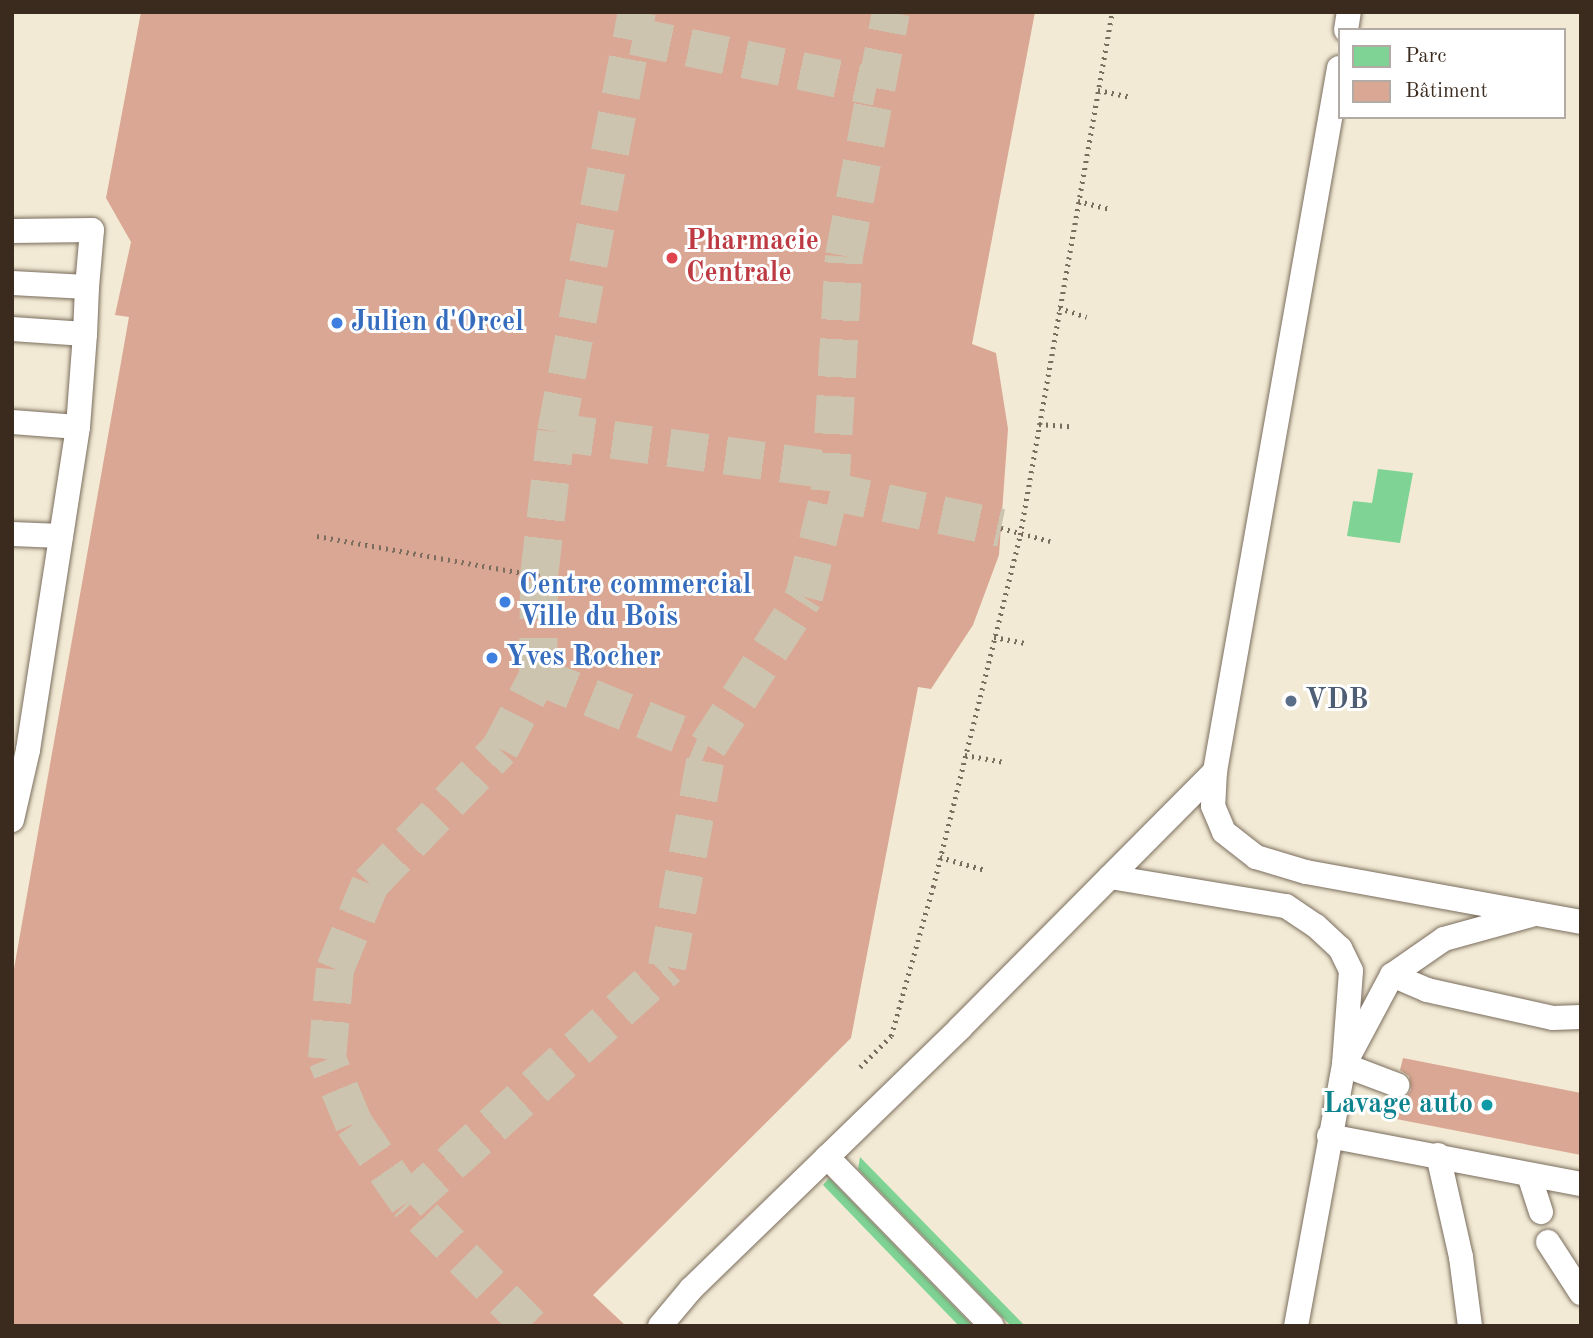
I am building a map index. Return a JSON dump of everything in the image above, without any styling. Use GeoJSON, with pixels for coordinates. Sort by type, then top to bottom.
{"type":"FeatureCollection","features":[{"type":"Feature","properties":{"kind":"lane"},"geometry":{"type":"LineString","coordinates":[[1338,74],[1215,771],[1213,806],[1224,832],[1255,857],[1306,872],[1581,922]]}},
{"type":"Feature","properties":{"kind":"lane"},"geometry":{"type":"LineString","coordinates":[[12,231],[92,230],[78,427],[12,820]]}},
{"type":"Feature","properties":{"kind":"lane"},"geometry":{"type":"LineString","coordinates":[[12,283],[87,287]]}},
{"type":"Feature","properties":{"kind":"lane"},"geometry":{"type":"LineString","coordinates":[[12,329],[85,334]]}},
{"type":"Feature","properties":{"kind":"lane"},"geometry":{"type":"LineString","coordinates":[[12,422],[78,427]]}},
{"type":"Feature","properties":{"kind":"lane"},"geometry":{"type":"LineString","coordinates":[[12,534],[61,536]]}},
{"type":"Feature","properties":{"kind":"lane"},"geometry":{"type":"LineString","coordinates":[[660,1326],[691,1289],[1215,771]]}},
{"type":"Feature","properties":{"kind":"lane"},"geometry":{"type":"LineString","coordinates":[[1110,877],[1286,906],[1316,926],[1340,948],[1351,971],[1344,1065],[1296,1326]]}},
{"type":"Feature","properties":{"kind":"lane"},"geometry":{"type":"LineString","coordinates":[[1344,1065],[1392,975],[1444,939],[1535,914]]}},
{"type":"Feature","properties":{"kind":"lane"},"geometry":{"type":"LineString","coordinates":[[1392,975],[1427,990],[1553,1018],[1581,1017]]}},
{"type":"Feature","properties":{"kind":"lane"},"geometry":{"type":"LineString","coordinates":[[1553,1018],[1581,1037]]}},
{"type":"Feature","properties":{"kind":"lane"},"geometry":{"type":"LineString","coordinates":[[1344,1065],[1397,1085]]}},
{"type":"Feature","properties":{"kind":"lane"},"geometry":{"type":"LineString","coordinates":[[1329,1136],[1581,1184]]}},
{"type":"Feature","properties":{"kind":"lane"},"geometry":{"type":"LineString","coordinates":[[1438,1156],[1461,1257],[1470,1326]]}},
{"type":"Feature","properties":{"kind":"lane"},"geometry":{"type":"LineString","coordinates":[[827,1157],[992,1326]]}},
{"type":"Feature","properties":{"kind":"lane"},"geometry":{"type":"LineString","coordinates":[[1529,1175],[1541,1212]]}},
{"type":"Feature","properties":{"kind":"lane"},"geometry":{"type":"LineString","coordinates":[[1548,1242],[1581,1293]]}},
{"type":"Feature","properties":{"kind":"path"},"geometry":{"type":"LineString","coordinates":[[849,1077],[891,1036],[940,856],[1020,535],[1112,12]]}},
{"type":"Feature","properties":{"kind":"path"},"geometry":{"type":"LineString","coordinates":[[1098,90],[1131,97]]}},
{"type":"Feature","properties":{"kind":"path"},"geometry":{"type":"LineString","coordinates":[[1078,201],[1111,209]]}},
{"type":"Feature","properties":{"kind":"path"},"geometry":{"type":"LineString","coordinates":[[1059,308],[1087,317]]}},
{"type":"Feature","properties":{"kind":"path"},"geometry":{"type":"LineString","coordinates":[[1039,424],[1070,426]]}},
{"type":"Feature","properties":{"kind":"path"},"geometry":{"type":"LineString","coordinates":[[1001,528],[1051,541]]}},
{"type":"Feature","properties":{"kind":"path"},"geometry":{"type":"LineString","coordinates":[[317,536],[539,576]]}},
{"type":"Feature","properties":{"kind":"path"},"geometry":{"type":"LineString","coordinates":[[994,637],[1027,643]]}},
{"type":"Feature","properties":{"kind":"path"},"geometry":{"type":"LineString","coordinates":[[965,755],[1004,762]]}},
{"type":"Feature","properties":{"kind":"path"},"geometry":{"type":"LineString","coordinates":[[940,856],[985,870]]}},
{"type":"Feature","properties":{"kind":"green space"},"geometry":{"type":"Polygon","coordinates":[[[1378,469],[1413,473],[1400,543],[1347,536],[1353,501],[1372,503],[1378,469]]]}},
{"type":"Feature","properties":{"kind":"green space"},"geometry":{"type":"Polygon","coordinates":[[[860,1157],[1025,1326],[1011,1326],[858,1169],[860,1157]]]}},
{"type":"Feature","properties":{"kind":"green space"},"geometry":{"type":"Polygon","coordinates":[[[829,1178],[973,1326],[959,1326],[823,1185],[829,1178]]]}},
{"type":"Feature","properties":{"kind":"building","name":"Centre commercial Ville du Bois"},"geometry":{"type":"Polygon","coordinates":[[[141,12],[1035,12],[972,344],[996,353],[1008,429],[999,555],[973,625],[931,689],[918,687],[851,1038],[593,1295],[626,1326],[12,1326],[12,980],[129,317],[115,315],[131,242],[106,198],[141,12]]]}},
{"type":"Feature","properties":{"kind":"building","name":"Lavage auto"},"geometry":{"type":"Polygon","coordinates":[[[1403,1058],[1581,1093],[1581,1155],[1391,1118],[1394,1099],[1406,1097],[1411,1090],[1409,1076],[1400,1070],[1403,1058]]]}},
{"type":"Feature","properties":{"kind":"tunnel"},"geometry":{"type":"LineString","coordinates":[[538,676],[539,576],[556,432],[637,12]]}},
{"type":"Feature","properties":{"kind":"tunnel"},"geometry":{"type":"LineString","coordinates":[[530,1326],[408,1202],[667,967],[708,746],[804,597],[830,491],[844,256],[891,12]]}},
{"type":"Feature","properties":{"kind":"tunnel"},"geometry":{"type":"LineString","coordinates":[[633,36],[877,87]]}},
{"type":"Feature","properties":{"kind":"tunnel"},"geometry":{"type":"LineString","coordinates":[[556,432],[831,470]]}},
{"type":"Feature","properties":{"kind":"tunnel"},"geometry":{"type":"LineString","coordinates":[[830,491],[1001,528]]}},
{"type":"Feature","properties":{"kind":"tunnel"},"geometry":{"type":"LineString","coordinates":[[408,1202],[354,1124],[327,1059],[335,969],[370,884],[500,749],[538,676],[708,746]]}},
{"type":"Feature","properties":{"kind":"place","name":"Pharmacie Centrale"},"geometry":{"type":"Point","coordinates":[672,258]}},
{"type":"Feature","properties":{"kind":"place","name":"Julien d'Orcel"},"geometry":{"type":"Point","coordinates":[337,323]}},
{"type":"Feature","properties":{"kind":"place","name":"Centre commercial Ville du Bois"},"geometry":{"type":"Point","coordinates":[505,602]}},
{"type":"Feature","properties":{"kind":"place","name":"Yves Rocher"},"geometry":{"type":"Point","coordinates":[492,658]}},
{"type":"Feature","properties":{"kind":"place","name":"VDB"},"geometry":{"type":"Point","coordinates":[1291,701]}},
{"type":"Feature","properties":{"kind":"place","name":"Lavage auto"},"geometry":{"type":"Point","coordinates":[1487,1105]}}]}
